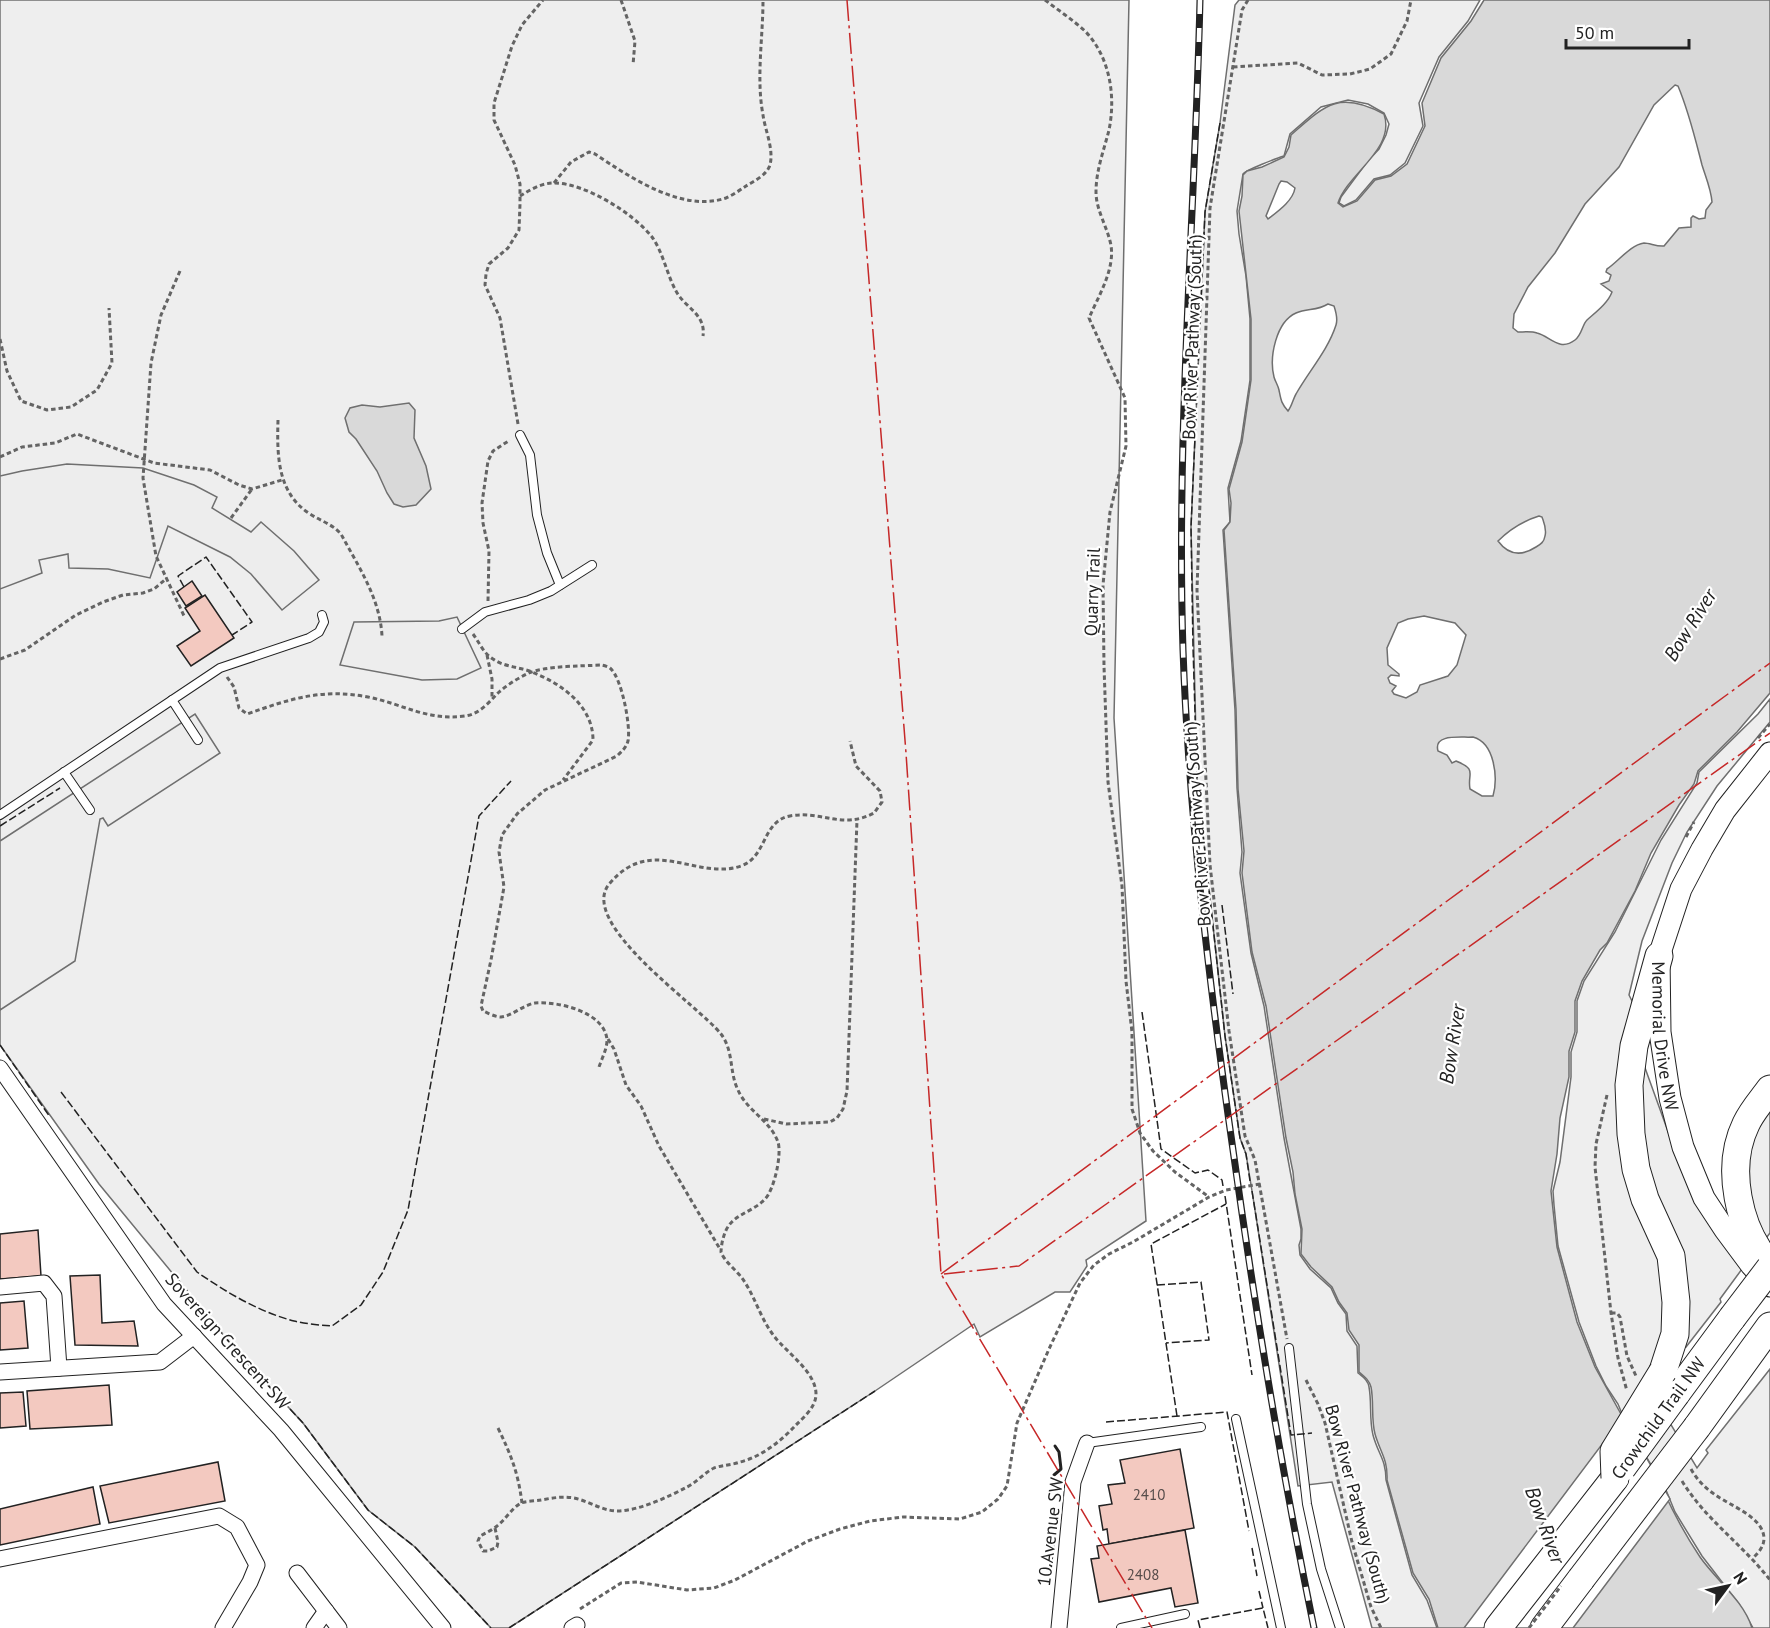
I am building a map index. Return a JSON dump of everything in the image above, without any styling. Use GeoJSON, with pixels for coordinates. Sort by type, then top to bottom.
{"type":"FeatureCollection","features":[{"type":"Feature","properties":{"kind":"highway"},"geometry":{"type":"LineString","coordinates":[[1615,1478],[1614,1451],[1663,1371],[1675,1334],[1676,1302],[1671,1256],[1645,1199],[1630,1134],[1629,1085],[1634,1046],[1659,956]]}},
{"type":"Feature","properties":{"kind":"highway"},"geometry":{"type":"LineString","coordinates":[[1770,1089],[1746,1124],[1737,1155],[1737,1189],[1743,1222],[1770,1266]]}},
{"type":"Feature","properties":{"kind":"highway","name":"Crowchild Trail NW"},"geometry":{"type":"LineString","coordinates":[[1498,1628],[1615,1478],[1770,1266]]}},
{"type":"Feature","properties":{"kind":"highway","name":"Crowchild Trail NW"},"geometry":{"type":"LineString","coordinates":[[1544,1628],[1697,1427],[1765,1332]]}},
{"type":"Feature","properties":{"kind":"main road","name":"Memorial Drive NW"},"geometry":{"type":"LineString","coordinates":[[1770,753],[1725,810],[1702,849],[1681,889],[1659,956],[1660,1032],[1670,1098],[1683,1147],[1704,1198],[1751,1265],[1770,1286]]}},
{"type":"Feature","properties":{"kind":"street","name":"Sovereign Crescent SW"},"geometry":{"type":"LineString","coordinates":[[0,1068],[5,1087],[164,1304],[281,1430],[443,1628]]}},
{"type":"Feature","properties":{"kind":"street"},"geometry":{"type":"LineString","coordinates":[[0,1287],[44,1283],[54,1296],[59,1368]]}},
{"type":"Feature","properties":{"kind":"street"},"geometry":{"type":"LineString","coordinates":[[0,1372],[160,1362],[194,1336]]}},
{"type":"Feature","properties":{"kind":"street","name":"10 Avenue SW"},"geometry":{"type":"LineString","coordinates":[[1059,1628],[1073,1482],[1088,1443]]}},
{"type":"Feature","properties":{"kind":"street"},"geometry":{"type":"LineString","coordinates":[[0,1559],[219,1516],[237,1527],[257,1565],[250,1582],[223,1628]]}},
{"type":"Feature","properties":{"kind":"street"},"geometry":{"type":"LineString","coordinates":[[297,1573],[339,1628]]}},
{"type":"Feature","properties":{"kind":"street"},"geometry":{"type":"LineString","coordinates":[[314,1628],[326,1611]]}},
{"type":"Feature","properties":{"kind":"lane"},"geometry":{"type":"LineString","coordinates":[[520,435],[530,455],[537,515],[547,553],[560,585]]}},
{"type":"Feature","properties":{"kind":"lane"},"geometry":{"type":"LineString","coordinates":[[465,627],[485,612],[530,600],[592,565]]}},
{"type":"Feature","properties":{"kind":"lane"},"geometry":{"type":"LineString","coordinates":[[0,815],[220,668],[309,638],[320,632],[324,622],[322,615]]}},
{"type":"Feature","properties":{"kind":"lane"},"geometry":{"type":"LineString","coordinates":[[172,700],[198,740]]}},
{"type":"Feature","properties":{"kind":"lane"},"geometry":{"type":"LineString","coordinates":[[64,772],[90,810]]}},
{"type":"Feature","properties":{"kind":"lane"},"geometry":{"type":"LineString","coordinates":[[1289,1347],[1307,1504],[1321,1569],[1341,1628]]}},
{"type":"Feature","properties":{"kind":"lane"},"geometry":{"type":"LineString","coordinates":[[1236,1419],[1281,1628]]}},
{"type":"Feature","properties":{"kind":"lane"},"geometry":{"type":"LineString","coordinates":[[1088,1443],[1201,1427]]}},
{"type":"Feature","properties":{"kind":"lane"},"geometry":{"type":"LineString","coordinates":[[1121,1628],[1185,1614]]}},
{"type":"Feature","properties":{"kind":"path"},"geometry":{"type":"LineString","coordinates":[[485,612],[488,603],[490,571],[482,503],[488,461],[493,451],[520,435],[500,318],[485,285],[489,264],[508,248],[519,230],[520,184],[515,165],[494,120],[494,103],[512,46],[522,25],[543,0]]}},
{"type":"Feature","properties":{"kind":"path"},"geometry":{"type":"LineString","coordinates":[[621,0],[635,41],[633,65]]}},
{"type":"Feature","properties":{"kind":"path"},"geometry":{"type":"LineString","coordinates":[[554,183],[571,162],[588,152],[595,154],[643,185],[702,201],[728,197],[765,172],[770,165],[770,149],[762,113],[763,0]]}},
{"type":"Feature","properties":{"kind":"path","name":"Quarry Trail"},"geometry":{"type":"LineString","coordinates":[[1045,0],[1085,32],[1102,55],[1112,82],[1109,127],[1099,166],[1096,194],[1111,243],[1109,275],[1089,318],[1125,398],[1126,446],[1110,512],[1103,585],[1105,744],[1122,886],[1126,981],[1132,1032],[1132,1109],[1140,1133],[1154,1152],[1175,1172],[1209,1197]]}},
{"type":"Feature","properties":{"kind":"path","name":"Bow River Pathway (South)"},"geometry":{"type":"LineString","coordinates":[[1248,0],[1242,10],[1210,208],[1197,590],[1210,865],[1229,1031],[1245,1136],[1256,1160],[1289,1347]]}},
{"type":"Feature","properties":{"kind":"path"},"geometry":{"type":"LineString","coordinates":[[1233,67],[1298,63],[1322,75],[1350,74],[1370,69],[1391,54],[1407,21],[1411,0]]}},
{"type":"Feature","properties":{"kind":"path"},"geometry":{"type":"LineString","coordinates":[[520,196],[536,186],[554,183],[582,189],[609,200],[652,238],[677,294],[701,319],[703,336]]}},
{"type":"Feature","properties":{"kind":"path"},"geometry":{"type":"LineString","coordinates":[[180,271],[161,315],[151,363],[143,478],[156,556],[185,618]]}},
{"type":"Feature","properties":{"kind":"path"},"geometry":{"type":"LineString","coordinates":[[0,339],[7,371],[21,401],[47,410],[71,406],[96,390],[112,363],[108,308]]}},
{"type":"Feature","properties":{"kind":"path"},"geometry":{"type":"LineString","coordinates":[[278,420],[278,451],[282,480],[298,505],[335,527],[341,534],[375,598],[382,624],[382,636]]}},
{"type":"Feature","properties":{"kind":"path"},"geometry":{"type":"LineString","coordinates":[[0,457],[22,447],[55,443],[77,434],[144,460],[166,466],[210,471],[252,489],[282,480]]}},
{"type":"Feature","properties":{"kind":"path"},"geometry":{"type":"LineString","coordinates":[[231,518],[252,489]]}},
{"type":"Feature","properties":{"kind":"path"},"geometry":{"type":"LineString","coordinates":[[0,659],[25,650],[76,615],[123,595],[143,593],[154,589],[167,578]]}},
{"type":"Feature","properties":{"kind":"path"},"geometry":{"type":"LineString","coordinates":[[465,627],[493,660],[532,672],[570,693],[582,707],[591,724],[593,741],[562,782]]}},
{"type":"Feature","properties":{"kind":"path"},"geometry":{"type":"LineString","coordinates":[[486,654],[492,678],[492,700]]}},
{"type":"Feature","properties":{"kind":"path"},"geometry":{"type":"LineString","coordinates":[[220,668],[234,687],[238,708],[248,714],[294,698],[341,694],[368,697],[419,714],[448,717],[469,716],[479,711],[515,680],[532,672],[601,665],[610,668],[616,675],[628,721],[628,740],[625,749],[617,756],[544,790],[517,814],[502,836],[500,852],[504,887],[481,1005],[483,1011],[501,1017],[535,1004],[570,1006],[594,1019],[603,1028],[614,1048],[626,1084],[641,1106],[659,1146],[722,1252],[742,1278],[775,1337],[811,1375],[816,1393],[815,1403],[783,1437],[758,1455],[743,1462],[714,1468],[690,1486],[630,1509],[613,1511],[576,1498],[561,1497],[522,1503],[495,1528],[480,1536],[478,1541],[483,1551],[496,1547],[498,1542],[495,1528]]}},
{"type":"Feature","properties":{"kind":"path"},"geometry":{"type":"LineString","coordinates":[[722,1252],[725,1230],[734,1219],[766,1198],[773,1183],[780,1151],[777,1140],[737,1089],[729,1046],[720,1033],[704,1015],[623,942],[611,923],[604,897],[607,886],[640,861],[671,860],[716,868],[739,867],[753,859],[769,829],[783,818],[808,815],[847,821],[857,820],[874,813],[880,807],[882,797],[877,786],[856,766],[850,741]]}},
{"type":"Feature","properties":{"kind":"path"},"geometry":{"type":"LineString","coordinates":[[762,1118],[786,1124],[830,1122],[837,1118],[843,1109],[847,1091],[857,820]]}},
{"type":"Feature","properties":{"kind":"path"},"geometry":{"type":"LineString","coordinates":[[599,1066],[607,1046],[607,1037]]}},
{"type":"Feature","properties":{"kind":"path"},"geometry":{"type":"LineString","coordinates":[[575,1626],[578,1610],[621,1583],[637,1582],[687,1590],[714,1588],[735,1580],[808,1541],[840,1528],[903,1516],[960,1519],[982,1512],[998,1499],[1006,1486],[1017,1423],[1080,1283],[1094,1264],[1209,1197],[1226,1190],[1260,1184]]}},
{"type":"Feature","properties":{"kind":"path","name":"Bow River Pathway (South)"},"geometry":{"type":"LineString","coordinates":[[1304,1376],[1325,1423],[1352,1542],[1371,1607],[1381,1628]]}},
{"type":"Feature","properties":{"kind":"path"},"geometry":{"type":"LineString","coordinates":[[498,1428],[516,1470],[522,1503]]}},
{"type":"Feature","properties":{"kind":"path"},"geometry":{"type":"LineString","coordinates":[[1689,1466],[1704,1486],[1748,1515],[1762,1530],[1763,1545],[1753,1558],[1770,1580]]}},
{"type":"Feature","properties":{"kind":"shaded area"},"geometry":{"type":"Polygon","coordinates":[[[0,0],[1129,0],[1114,718],[1146,1221],[1086,1260],[1087,1266],[1070,1292],[1055,1292],[980,1337],[974,1324],[875,1391],[509,1628],[491,1628],[415,1547],[368,1510],[303,1423],[239,1354],[99,1184],[0,1045],[0,0]]]}},
{"type":"Feature","properties":{"kind":"shaded area"},"geometry":{"type":"Polygon","coordinates":[[[1239,0],[1480,0],[1468,21],[1439,57],[1419,103],[1423,126],[1405,163],[1390,175],[1374,179],[1356,200],[1344,206],[1339,203],[1341,197],[1379,149],[1389,124],[1384,113],[1368,104],[1348,100],[1321,107],[1290,134],[1284,156],[1243,174],[1237,211],[1250,319],[1250,380],[1241,441],[1228,488],[1230,522],[1223,530],[1235,710],[1237,788],[1242,852],[1240,873],[1251,953],[1264,1006],[1284,1138],[1301,1229],[1300,1255],[1310,1269],[1331,1288],[1346,1314],[1347,1331],[1357,1346],[1358,1373],[1368,1385],[1373,1435],[1385,1467],[1386,1480],[1412,1575],[1427,1600],[1437,1628],[1372,1628],[1332,1482],[1298,1486],[1246,1154],[1240,1138],[1225,1036],[1197,779],[1191,527],[1205,212],[1220,123],[1235,5],[1239,0]]]}},
{"type":"Feature","properties":{"kind":"shaded area"},"geometry":{"type":"Polygon","coordinates":[[[67,464],[143,468],[194,485],[217,497],[212,508],[251,532],[261,522],[294,551],[319,580],[282,610],[251,574],[230,557],[168,526],[150,578],[108,569],[69,568],[68,554],[39,560],[42,573],[0,589],[0,476],[67,464]]]}},
{"type":"Feature","properties":{"kind":"shaded area"},"geometry":{"type":"Polygon","coordinates":[[[457,617],[481,668],[457,679],[422,680],[340,665],[354,622],[439,621],[457,617]]]}},
{"type":"Feature","properties":{"kind":"shaded area"},"geometry":{"type":"Polygon","coordinates":[[[1770,699],[1770,722],[1717,786],[1687,832],[1672,863],[1642,941],[1629,995],[1635,1007],[1632,1019],[1656,1246],[1668,1321],[1647,1385],[1697,1468],[1708,1453],[1706,1450],[1770,1369],[1770,1628],[1753,1628],[1739,1604],[1702,1556],[1675,1512],[1666,1490],[1596,1366],[1579,1322],[1558,1246],[1553,1191],[1560,1162],[1571,1077],[1571,1052],[1577,1032],[1577,1001],[1584,981],[1615,932],[1661,840],[1697,783],[1699,772],[1758,714],[1770,699]]]}},
{"type":"Feature","properties":{"kind":"shaded area"},"geometry":{"type":"Polygon","coordinates":[[[195,714],[220,753],[108,826],[103,818],[100,819],[75,961],[0,1010],[0,841],[195,714]]]}},
{"type":"Feature","properties":{"kind":"shaded area"},"geometry":{"type":"Polygon","coordinates":[[[1640,1054],[1679,1162],[1742,1269],[1720,1299],[1721,1302],[1686,1347],[1680,1344],[1653,1187],[1643,1147],[1640,1054]]]}},
{"type":"Feature","properties":{"kind":"shaded area"},"geometry":{"type":"Polygon","coordinates":[[[1770,1100],[1770,1233],[1763,1242],[1744,1198],[1754,1123],[1770,1100]]]}},
{"type":"Feature","properties":{"kind":"water","name":"Bow River"},"geometry":{"type":"Polygon","coordinates":[[[1484,0],[1770,0],[1770,693],[1737,732],[1698,771],[1694,784],[1651,853],[1635,891],[1607,943],[1600,950],[1582,981],[1575,1001],[1575,1032],[1569,1051],[1569,1077],[1560,1118],[1551,1191],[1557,1247],[1577,1322],[1595,1367],[1690,1541],[1706,1566],[1743,1609],[1752,1628],[1438,1628],[1429,1599],[1413,1573],[1387,1480],[1385,1461],[1374,1428],[1371,1387],[1368,1380],[1359,1372],[1359,1345],[1349,1330],[1347,1313],[1332,1287],[1301,1254],[1302,1229],[1266,1006],[1252,952],[1242,873],[1244,851],[1238,789],[1236,709],[1224,530],[1230,522],[1229,489],[1242,442],[1251,380],[1251,319],[1239,211],[1243,175],[1247,171],[1284,157],[1291,135],[1324,109],[1333,104],[1355,103],[1384,114],[1386,127],[1377,150],[1351,181],[1338,203],[1343,207],[1357,201],[1375,180],[1391,176],[1407,164],[1425,126],[1422,103],[1441,58],[1471,21],[1484,0]],[[1675,85],[1654,105],[1619,167],[1585,204],[1555,253],[1528,287],[1514,314],[1513,328],[1518,332],[1535,332],[1559,344],[1575,340],[1585,322],[1605,304],[1612,292],[1601,284],[1609,281],[1611,275],[1606,272],[1607,269],[1639,244],[1664,246],[1679,228],[1691,227],[1693,216],[1699,219],[1705,218],[1706,210],[1712,202],[1711,193],[1689,115],[1678,86],[1675,85]],[[1281,181],[1266,216],[1268,219],[1284,206],[1294,193],[1295,188],[1287,182],[1281,181]],[[1328,304],[1320,308],[1300,311],[1289,318],[1279,332],[1273,350],[1274,377],[1288,411],[1336,325],[1334,306],[1328,304]],[[1542,517],[1533,518],[1517,526],[1498,541],[1507,550],[1516,553],[1526,552],[1538,546],[1544,540],[1546,533],[1542,517]],[[1424,616],[1398,623],[1387,648],[1388,665],[1399,676],[1391,675],[1388,678],[1390,683],[1396,686],[1392,691],[1394,694],[1406,698],[1417,692],[1420,685],[1448,676],[1457,665],[1466,635],[1455,623],[1424,616]],[[1473,737],[1440,741],[1438,751],[1447,755],[1452,763],[1456,761],[1467,767],[1470,772],[1470,789],[1482,796],[1493,796],[1495,771],[1486,746],[1473,737]]]}},
{"type":"Feature","properties":{"kind":"water"},"geometry":{"type":"Polygon","coordinates":[[[409,403],[415,410],[414,438],[426,466],[431,489],[416,505],[403,507],[394,504],[377,471],[349,432],[345,418],[350,408],[362,405],[380,407],[409,403]]]}},
{"type":"Feature","properties":{"kind":"pier"},"geometry":{"type":"Polygon","coordinates":[[[1624,1415],[1670,1499],[1573,1628],[1464,1628],[1624,1415]]]}},
{"type":"Feature","properties":{"kind":"building"},"geometry":{"type":"Polygon","coordinates":[[[192,581],[202,596],[186,606],[177,592],[192,581]]]}},
{"type":"Feature","properties":{"kind":"building"},"geometry":{"type":"Polygon","coordinates":[[[205,595],[234,638],[191,666],[177,646],[200,631],[185,608],[205,595]]]}},
{"type":"Feature","properties":{"kind":"building"},"geometry":{"type":"Polygon","coordinates":[[[38,1230],[41,1276],[0,1279],[0,1234],[38,1230]]]}},
{"type":"Feature","properties":{"kind":"building"},"geometry":{"type":"Polygon","coordinates":[[[100,1275],[102,1323],[134,1321],[138,1346],[75,1345],[70,1276],[100,1275]]]}},
{"type":"Feature","properties":{"kind":"building"},"geometry":{"type":"Polygon","coordinates":[[[24,1301],[28,1348],[0,1350],[0,1303],[24,1301]]]}},
{"type":"Feature","properties":{"kind":"building"},"geometry":{"type":"Polygon","coordinates":[[[109,1385],[112,1425],[30,1429],[27,1391],[109,1385]]]}},
{"type":"Feature","properties":{"kind":"building"},"geometry":{"type":"Polygon","coordinates":[[[23,1392],[26,1426],[0,1428],[0,1393],[23,1392]]]}},
{"type":"Feature","properties":{"kind":"building"},"geometry":{"type":"Polygon","coordinates":[[[1180,1449],[1194,1528],[1109,1544],[1107,1529],[1103,1530],[1099,1506],[1112,1504],[1108,1485],[1125,1483],[1120,1460],[1180,1449]]]}},
{"type":"Feature","properties":{"kind":"building"},"geometry":{"type":"Polygon","coordinates":[[[218,1462],[225,1501],[109,1523],[100,1486],[218,1462]]]}},
{"type":"Feature","properties":{"kind":"building"},"geometry":{"type":"Polygon","coordinates":[[[93,1487],[100,1524],[0,1545],[0,1509],[93,1487]]]}},
{"type":"Feature","properties":{"kind":"building"},"geometry":{"type":"Polygon","coordinates":[[[1185,1530],[1198,1603],[1175,1607],[1171,1588],[1099,1602],[1091,1559],[1099,1558],[1097,1546],[1185,1530]]]}},
{"type":"Feature","properties":{"kind":"railway"},"geometry":{"type":"LineString","coordinates":[[1200,0],[1182,487],[1183,650],[1190,777],[1209,968],[1242,1216],[1280,1452],[1314,1628]]}},
{"type":"Feature","properties":{"kind":"fence"},"geometry":{"type":"LineString","coordinates":[[1220,123],[1205,212],[1191,527],[1193,647],[1197,779],[1225,1036],[1240,1138],[1246,1154],[1250,1181]]}},
{"type":"Feature","properties":{"kind":"fence"},"geometry":{"type":"LineString","coordinates":[[184,587],[178,576],[206,557],[252,622],[232,635]]}},
{"type":"Feature","properties":{"kind":"fence"},"geometry":{"type":"LineString","coordinates":[[61,1092],[197,1272],[231,1294],[268,1312],[299,1322],[332,1326],[361,1305],[383,1272],[408,1210],[479,816],[511,781]]}},
{"type":"Feature","properties":{"kind":"fence"},"geometry":{"type":"LineString","coordinates":[[0,826],[60,788]]}},
{"type":"Feature","properties":{"kind":"fence"},"geometry":{"type":"LineString","coordinates":[[1222,905],[1233,994]]}},
{"type":"Feature","properties":{"kind":"fence"},"geometry":{"type":"LineString","coordinates":[[1142,1012],[1161,1149],[1195,1173],[1208,1170],[1222,1180],[1223,1186]]}},
{"type":"Feature","properties":{"kind":"fence"},"geometry":{"type":"LineString","coordinates":[[0,1045],[50,1117]]}},
{"type":"Feature","properties":{"kind":"fence"},"geometry":{"type":"LineString","coordinates":[[1252,1191],[1291,1435],[1312,1433]]}},
{"type":"Feature","properties":{"kind":"fence"},"geometry":{"type":"LineString","coordinates":[[1225,1196],[1252,1375]]}},
{"type":"Feature","properties":{"kind":"fence"},"geometry":{"type":"LineString","coordinates":[[1177,1416],[1151,1244],[1226,1204]]}},
{"type":"Feature","properties":{"kind":"fence"},"geometry":{"type":"LineString","coordinates":[[175,1276],[239,1354],[303,1423],[368,1510],[415,1547],[491,1628]]}},
{"type":"Feature","properties":{"kind":"fence"},"geometry":{"type":"LineString","coordinates":[[1157,1285],[1201,1282],[1209,1340],[1166,1343]]}},
{"type":"Feature","properties":{"kind":"fence"},"geometry":{"type":"LineString","coordinates":[[509,1628],[875,1391]]}},
{"type":"Feature","properties":{"kind":"fence"},"geometry":{"type":"LineString","coordinates":[[1106,1422],[1227,1412],[1249,1531]]}},
{"type":"Feature","properties":{"kind":"fence"},"geometry":{"type":"LineString","coordinates":[[1252,1548],[1257,1576]]}},
{"type":"Feature","properties":{"kind":"fence"},"geometry":{"type":"LineString","coordinates":[[1259,1591],[1263,1608]]}},
{"type":"Feature","properties":{"kind":"fence"},"geometry":{"type":"LineString","coordinates":[[1200,1628],[1198,1620],[1263,1608],[1268,1628]]}},
{"type":"Feature","properties":{"kind":"wall"},"geometry":{"type":"LineString","coordinates":[[1054,1475],[1061,1469],[1059,1452],[1055,1446]]}},
{"type":"Feature","properties":{"kind":"wall"},"geometry":{"type":"LineString","coordinates":[[1049,1581],[1056,1518]]}},
{"type":"Feature","properties":{"kind":"power"},"geometry":{"type":"LineString","coordinates":[[847,0],[906,753],[941,1274],[1152,1628]]}},
{"type":"Feature","properties":{"kind":"power"},"geometry":{"type":"LineString","coordinates":[[941,1274],[1770,663]]}},
{"type":"Feature","properties":{"kind":"power"},"geometry":{"type":"LineString","coordinates":[[944,1274],[1019,1266],[1770,733]]}}]}
